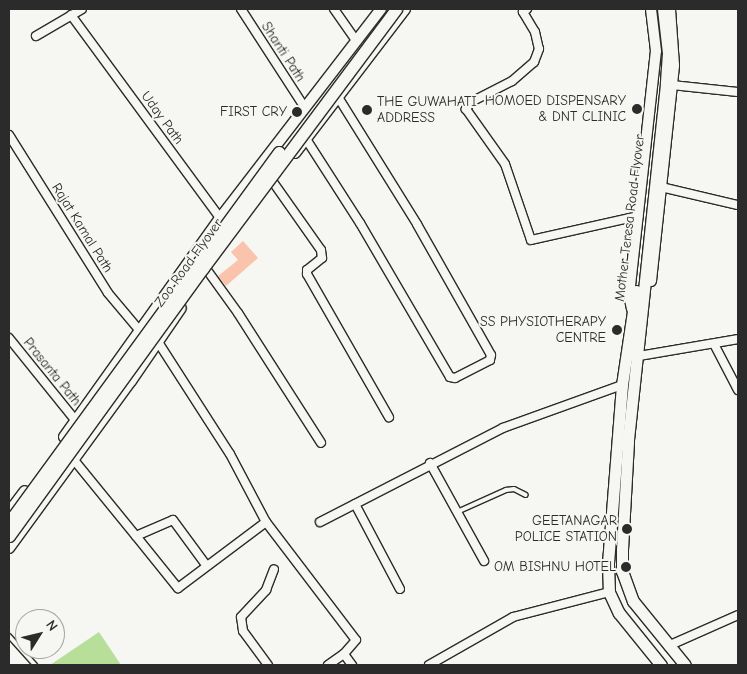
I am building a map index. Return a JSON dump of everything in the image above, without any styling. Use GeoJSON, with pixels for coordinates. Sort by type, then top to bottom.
{"type":"FeatureCollection","features":[{"type":"Feature","properties":{"kind":"main road","name":"Zoo Road Flyover"},"geometry":{"type":"LineString","coordinates":[[9,520],[232,214],[387,9]]}},
{"type":"Feature","properties":{"kind":"main road","name":"Zoo Road Flyover"},"geometry":{"type":"LineString","coordinates":[[9,536],[396,9]]}},
{"type":"Feature","properties":{"kind":"main road","name":"Mother Teresa Road Flyover"},"geometry":{"type":"LineString","coordinates":[[638,312],[661,75],[662,50],[658,9]]}},
{"type":"Feature","properties":{"kind":"main road","name":"Mother Teresa Road Flyover"},"geometry":{"type":"LineString","coordinates":[[640,285],[666,84],[668,53],[663,9]]}},
{"type":"Feature","properties":{"kind":"main road"},"geometry":{"type":"LineString","coordinates":[[638,312],[639,355],[628,442],[622,571],[633,601],[685,665]]}},
{"type":"Feature","properties":{"kind":"main road"},"geometry":{"type":"LineString","coordinates":[[638,312],[626,359],[622,385],[608,564],[609,592],[618,613],[660,665]]}},
{"type":"Feature","properties":{"kind":"street"},"geometry":{"type":"LineString","coordinates":[[36,36],[82,9]]}},
{"type":"Feature","properties":{"kind":"street","name":"Shanti Path"},"geometry":{"type":"LineString","coordinates":[[241,9],[305,108]]}},
{"type":"Feature","properties":{"kind":"street"},"geometry":{"type":"LineString","coordinates":[[334,9],[356,41]]}},
{"type":"Feature","properties":{"kind":"street"},"geometry":{"type":"LineString","coordinates":[[9,512],[220,218],[381,9]]}},
{"type":"Feature","properties":{"kind":"street"},"geometry":{"type":"LineString","coordinates":[[9,548],[74,460],[207,270],[405,9]]}},
{"type":"Feature","properties":{"kind":"street"},"geometry":{"type":"LineString","coordinates":[[527,9],[523,12],[535,32],[539,49],[534,62],[512,81],[471,102],[466,109],[505,164],[531,240],[638,216]]}},
{"type":"Feature","properties":{"kind":"street"},"geometry":{"type":"LineString","coordinates":[[650,9],[656,51],[629,295],[638,312],[649,296],[672,85],[674,32],[670,9]]}},
{"type":"Feature","properties":{"kind":"street","name":"Uday Path"},"geometry":{"type":"LineString","coordinates":[[71,15],[232,236]]}},
{"type":"Feature","properties":{"kind":"street"},"geometry":{"type":"LineString","coordinates":[[672,85],[738,92]]}},
{"type":"Feature","properties":{"kind":"street"},"geometry":{"type":"LineString","coordinates":[[306,139],[360,223],[450,377],[455,378],[490,360],[492,355],[417,224],[338,97]]}},
{"type":"Feature","properties":{"kind":"street","name":"Rajat Kamal Path"},"geometry":{"type":"LineString","coordinates":[[9,135],[108,292],[140,331]]}},
{"type":"Feature","properties":{"kind":"street"},"geometry":{"type":"LineString","coordinates":[[273,182],[321,250],[322,258],[307,270],[308,274],[389,417]]}},
{"type":"Feature","properties":{"kind":"street"},"geometry":{"type":"LineString","coordinates":[[661,187],[738,205]]}},
{"type":"Feature","properties":{"kind":"street"},"geometry":{"type":"LineString","coordinates":[[207,270],[238,312],[321,443]]}},
{"type":"Feature","properties":{"kind":"street","name":"Prasanta Path"},"geometry":{"type":"LineString","coordinates":[[9,338],[76,421]]}},
{"type":"Feature","properties":{"kind":"street"},"geometry":{"type":"LineString","coordinates":[[626,359],[639,355],[738,339]]}},
{"type":"Feature","properties":{"kind":"street"},"geometry":{"type":"LineString","coordinates":[[158,342],[230,454],[266,522],[356,640],[344,654],[328,665]]}},
{"type":"Feature","properties":{"kind":"street"},"geometry":{"type":"LineString","coordinates":[[714,344],[738,390]]}},
{"type":"Feature","properties":{"kind":"street"},"geometry":{"type":"LineString","coordinates":[[320,522],[430,463],[503,428],[622,385]]}},
{"type":"Feature","properties":{"kind":"street"},"geometry":{"type":"LineString","coordinates":[[74,460],[178,588],[206,565],[266,522]]}},
{"type":"Feature","properties":{"kind":"street"},"geometry":{"type":"LineString","coordinates":[[430,463],[484,561]]}},
{"type":"Feature","properties":{"kind":"street"},"geometry":{"type":"LineString","coordinates":[[355,504],[400,589]]}},
{"type":"Feature","properties":{"kind":"street"},"geometry":{"type":"LineString","coordinates":[[9,520],[22,530]]}},
{"type":"Feature","properties":{"kind":"street"},"geometry":{"type":"LineString","coordinates":[[136,536],[172,520],[206,565]]}},
{"type":"Feature","properties":{"kind":"street"},"geometry":{"type":"LineString","coordinates":[[268,665],[242,631],[240,617],[266,590],[274,569]]}},
{"type":"Feature","properties":{"kind":"street"},"geometry":{"type":"LineString","coordinates":[[428,665],[513,617],[609,592]]}},
{"type":"Feature","properties":{"kind":"street"},"geometry":{"type":"LineString","coordinates":[[668,646],[738,615]]}},
{"type":"Feature","properties":{"kind":"street"},"geometry":{"type":"LineString","coordinates":[[344,654],[352,665]]}},
{"type":"Feature","properties":{"kind":"lane"},"geometry":{"type":"LineString","coordinates":[[457,512],[506,490],[514,489],[526,494]]}},
{"type":"Feature","properties":{"kind":"lane"},"geometry":{"type":"LineString","coordinates":[[9,636],[35,665]]}},
{"type":"Feature","properties":{"kind":"green space"},"geometry":{"type":"Polygon","coordinates":[[[99,632],[121,665],[50,665],[59,659],[65,659],[65,655],[99,632]]]}},
{"type":"Feature","properties":{"kind":"building"},"geometry":{"type":"Polygon","coordinates":[[[243,241],[258,258],[226,286],[218,276],[238,260],[231,252],[243,241]]]}},
{"type":"Feature","properties":{"kind":"place","name":"HOMOED DISPENSARY & DNT CLINIC"},"geometry":{"type":"Point","coordinates":[637,109]}},
{"type":"Feature","properties":{"kind":"place","name":"THE GUWAHATI ADDRESS"},"geometry":{"type":"Point","coordinates":[367,110]}},
{"type":"Feature","properties":{"kind":"place","name":"FIRST CRY"},"geometry":{"type":"Point","coordinates":[297,112]}},
{"type":"Feature","properties":{"kind":"place","name":"SS PHYSIOTHERAPY CENTRE"},"geometry":{"type":"Point","coordinates":[617,330]}},
{"type":"Feature","properties":{"kind":"place","name":"GEETANAGAR POLICE STATION"},"geometry":{"type":"Point","coordinates":[627,529]}},
{"type":"Feature","properties":{"kind":"place","name":"OM BISHNU HOTEL"},"geometry":{"type":"Point","coordinates":[626,567]}}]}
